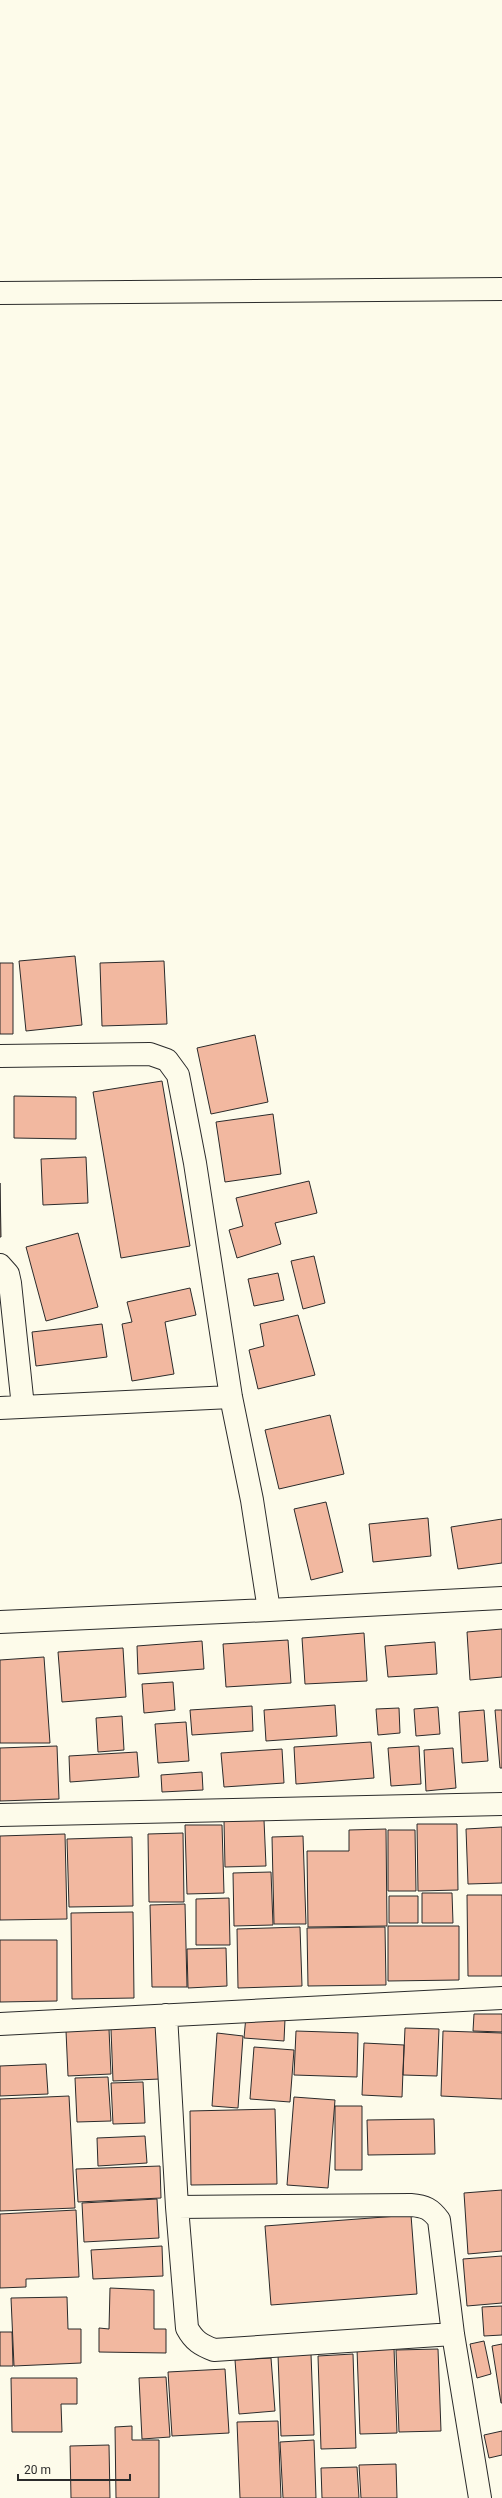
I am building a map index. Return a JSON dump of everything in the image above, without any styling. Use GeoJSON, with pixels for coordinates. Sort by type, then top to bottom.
{"type":"FeatureCollection","features":[{"type":"Feature","properties":{"kind":"street"},"geometry":{"type":"LineString","coordinates":[[0,293],[502,289]]}},
{"type":"Feature","properties":{"kind":"street"},"geometry":{"type":"LineString","coordinates":[[0,1056],[150,1054],[167,1060],[178,1075],[195,1163],[231,1397],[252,1500],[269,1610]]}},
{"type":"Feature","properties":{"kind":"street"},"geometry":{"type":"LineString","coordinates":[[0,1266],[8,1274],[10,1283],[23,1407]]}},
{"type":"Feature","properties":{"kind":"street"},"geometry":{"type":"LineString","coordinates":[[0,1408],[231,1397]]}},
{"type":"Feature","properties":{"kind":"street"},"geometry":{"type":"LineString","coordinates":[[0,1622],[502,1598]]}},
{"type":"Feature","properties":{"kind":"street"},"geometry":{"type":"LineString","coordinates":[[0,1815],[206,1812],[502,1804]]}},
{"type":"Feature","properties":{"kind":"street"},"geometry":{"type":"LineString","coordinates":[[0,2024],[502,1998]]}},
{"type":"Feature","properties":{"kind":"street"},"geometry":{"type":"LineString","coordinates":[[166,2015],[177,2207],[187,2328],[193,2339],[201,2345],[214,2350],[453,2334]]}},
{"type":"Feature","properties":{"kind":"street"},"geometry":{"type":"LineString","coordinates":[[177,2207],[423,2206],[432,2210],[439,2220],[453,2334],[480,2498]]}},
{"type":"Feature","properties":{"kind":"building"},"geometry":{"type":"Polygon","coordinates":[[[75,956],[82,1025],[26,1031],[19,961],[75,956]]]}},
{"type":"Feature","properties":{"kind":"building"},"geometry":{"type":"Polygon","coordinates":[[[164,961],[167,1024],[102,1026],[100,963],[164,961]]]}},
{"type":"Feature","properties":{"kind":"building"},"geometry":{"type":"Polygon","coordinates":[[[0,963],[13,963],[13,1034],[0,1034],[0,963]]]}},
{"type":"Feature","properties":{"kind":"building"},"geometry":{"type":"Polygon","coordinates":[[[255,1035],[268,1102],[211,1114],[197,1048],[255,1035]]]}},
{"type":"Feature","properties":{"kind":"building"},"geometry":{"type":"Polygon","coordinates":[[[162,1081],[190,1246],[121,1258],[93,1092],[162,1081]]]}},
{"type":"Feature","properties":{"kind":"building"},"geometry":{"type":"Polygon","coordinates":[[[14,1096],[76,1097],[76,1139],[14,1138],[14,1096]]]}},
{"type":"Feature","properties":{"kind":"building"},"geometry":{"type":"Polygon","coordinates":[[[273,1114],[281,1174],[225,1182],[216,1122],[273,1114]]]}},
{"type":"Feature","properties":{"kind":"building"},"geometry":{"type":"Polygon","coordinates":[[[86,1157],[88,1203],[43,1205],[41,1159],[86,1157]]]}},
{"type":"Feature","properties":{"kind":"building"},"geometry":{"type":"Polygon","coordinates":[[[309,1181],[317,1213],[275,1223],[281,1244],[237,1258],[229,1230],[243,1226],[236,1198],[309,1181]]]}},
{"type":"Feature","properties":{"kind":"building"},"geometry":{"type":"Polygon","coordinates":[[[0,1183],[1,1237],[0,1237],[0,1183]]]}},
{"type":"Feature","properties":{"kind":"building"},"geometry":{"type":"Polygon","coordinates":[[[78,1233],[98,1307],[46,1321],[26,1247],[78,1233]]]}},
{"type":"Feature","properties":{"kind":"building"},"geometry":{"type":"Polygon","coordinates":[[[314,1256],[325,1303],[303,1309],[291,1261],[314,1256]]]}},
{"type":"Feature","properties":{"kind":"building"},"geometry":{"type":"Polygon","coordinates":[[[278,1273],[284,1300],[254,1306],[248,1279],[278,1273]]]}},
{"type":"Feature","properties":{"kind":"building"},"geometry":{"type":"Polygon","coordinates":[[[190,1288],[196,1315],[165,1322],[174,1374],[132,1381],[122,1324],[132,1322],[127,1302],[190,1288]]]}},
{"type":"Feature","properties":{"kind":"building"},"geometry":{"type":"Polygon","coordinates":[[[298,1315],[315,1375],[258,1389],[249,1350],[264,1346],[260,1324],[298,1315]]]}},
{"type":"Feature","properties":{"kind":"building"},"geometry":{"type":"Polygon","coordinates":[[[102,1324],[107,1357],[36,1366],[32,1332],[102,1324]]]}},
{"type":"Feature","properties":{"kind":"building"},"geometry":{"type":"Polygon","coordinates":[[[330,1415],[344,1474],[279,1489],[265,1430],[330,1415]]]}},
{"type":"Feature","properties":{"kind":"building"},"geometry":{"type":"Polygon","coordinates":[[[326,1502],[343,1572],[311,1580],[294,1509],[326,1502]]]}},
{"type":"Feature","properties":{"kind":"building"},"geometry":{"type":"Polygon","coordinates":[[[428,1518],[431,1556],[373,1562],[369,1524],[428,1518]]]}},
{"type":"Feature","properties":{"kind":"building"},"geometry":{"type":"Polygon","coordinates":[[[502,1519],[502,1563],[458,1569],[451,1527],[502,1519]]]}},
{"type":"Feature","properties":{"kind":"building"},"geometry":{"type":"Polygon","coordinates":[[[502,1629],[502,1677],[470,1680],[467,1632],[502,1629]]]}},
{"type":"Feature","properties":{"kind":"building"},"geometry":{"type":"Polygon","coordinates":[[[364,1633],[367,1681],[305,1684],[302,1638],[364,1633]]]}},
{"type":"Feature","properties":{"kind":"building"},"geometry":{"type":"Polygon","coordinates":[[[288,1640],[291,1683],[226,1687],[223,1644],[288,1640]]]}},
{"type":"Feature","properties":{"kind":"building"},"geometry":{"type":"Polygon","coordinates":[[[202,1641],[204,1669],[138,1674],[137,1646],[202,1641]]]}},
{"type":"Feature","properties":{"kind":"building"},"geometry":{"type":"Polygon","coordinates":[[[435,1642],[437,1674],[388,1677],[385,1646],[435,1642]]]}},
{"type":"Feature","properties":{"kind":"building"},"geometry":{"type":"Polygon","coordinates":[[[123,1648],[126,1697],[62,1702],[58,1652],[123,1648]]]}},
{"type":"Feature","properties":{"kind":"building"},"geometry":{"type":"Polygon","coordinates":[[[44,1657],[50,1743],[0,1743],[0,1660],[44,1657]]]}},
{"type":"Feature","properties":{"kind":"building"},"geometry":{"type":"Polygon","coordinates":[[[173,1682],[175,1710],[144,1713],[142,1684],[173,1682]]]}},
{"type":"Feature","properties":{"kind":"building"},"geometry":{"type":"Polygon","coordinates":[[[335,1705],[337,1736],[266,1741],[264,1710],[335,1705]]]}},
{"type":"Feature","properties":{"kind":"building"},"geometry":{"type":"Polygon","coordinates":[[[252,1706],[253,1731],[192,1735],[190,1710],[252,1706]]]}},
{"type":"Feature","properties":{"kind":"building"},"geometry":{"type":"Polygon","coordinates":[[[438,1707],[440,1734],[416,1736],[414,1709],[438,1707]]]}},
{"type":"Feature","properties":{"kind":"building"},"geometry":{"type":"Polygon","coordinates":[[[399,1708],[400,1733],[378,1735],[376,1709],[399,1708]]]}},
{"type":"Feature","properties":{"kind":"building"},"geometry":{"type":"Polygon","coordinates":[[[484,1710],[488,1761],[462,1763],[459,1712],[484,1710]]]}},
{"type":"Feature","properties":{"kind":"building"},"geometry":{"type":"Polygon","coordinates":[[[495,1710],[502,1710],[502,1768],[500,1768],[495,1710]]]}},
{"type":"Feature","properties":{"kind":"building"},"geometry":{"type":"Polygon","coordinates":[[[122,1716],[124,1750],[98,1752],[96,1718],[122,1716]]]}},
{"type":"Feature","properties":{"kind":"building"},"geometry":{"type":"Polygon","coordinates":[[[186,1722],[189,1761],[158,1763],[155,1724],[186,1722]]]}},
{"type":"Feature","properties":{"kind":"building"},"geometry":{"type":"Polygon","coordinates":[[[371,1742],[374,1778],[296,1784],[294,1747],[371,1742]]]}},
{"type":"Feature","properties":{"kind":"building"},"geometry":{"type":"Polygon","coordinates":[[[57,1746],[59,1799],[0,1801],[0,1748],[57,1746]]]}},
{"type":"Feature","properties":{"kind":"building"},"geometry":{"type":"Polygon","coordinates":[[[419,1746],[421,1784],[391,1786],[388,1748],[419,1746]]]}},
{"type":"Feature","properties":{"kind":"building"},"geometry":{"type":"Polygon","coordinates":[[[453,1748],[456,1788],[426,1791],[424,1750],[453,1748]]]}},
{"type":"Feature","properties":{"kind":"building"},"geometry":{"type":"Polygon","coordinates":[[[282,1749],[284,1783],[224,1787],[221,1753],[282,1749]]]}},
{"type":"Feature","properties":{"kind":"building"},"geometry":{"type":"Polygon","coordinates":[[[137,1752],[139,1777],[70,1782],[69,1756],[137,1752]]]}},
{"type":"Feature","properties":{"kind":"building"},"geometry":{"type":"Polygon","coordinates":[[[202,1772],[203,1790],[162,1792],[161,1775],[202,1772]]]}},
{"type":"Feature","properties":{"kind":"building"},"geometry":{"type":"Polygon","coordinates":[[[264,1820],[266,1866],[225,1867],[224,1821],[264,1820]]]}},
{"type":"Feature","properties":{"kind":"building"},"geometry":{"type":"Polygon","coordinates":[[[417,1824],[457,1824],[458,1890],[418,1891],[417,1824]]]}},
{"type":"Feature","properties":{"kind":"building"},"geometry":{"type":"Polygon","coordinates":[[[185,1825],[222,1825],[224,1893],[187,1894],[185,1825]]]}},
{"type":"Feature","properties":{"kind":"building"},"geometry":{"type":"Polygon","coordinates":[[[502,1827],[502,1883],[468,1884],[466,1829],[502,1827]]]}},
{"type":"Feature","properties":{"kind":"building"},"geometry":{"type":"Polygon","coordinates":[[[386,1829],[387,1926],[308,1927],[307,1851],[349,1851],[349,1830],[386,1829]]]}},
{"type":"Feature","properties":{"kind":"building"},"geometry":{"type":"Polygon","coordinates":[[[388,1830],[415,1830],[416,1891],[388,1891],[388,1830]]]}},
{"type":"Feature","properties":{"kind":"building"},"geometry":{"type":"Polygon","coordinates":[[[183,1833],[184,1902],[149,1902],[148,1834],[183,1833]]]}},
{"type":"Feature","properties":{"kind":"building"},"geometry":{"type":"Polygon","coordinates":[[[65,1834],[67,1919],[0,1920],[0,1836],[65,1834]]]}},
{"type":"Feature","properties":{"kind":"building"},"geometry":{"type":"Polygon","coordinates":[[[303,1836],[306,1924],[274,1924],[272,1837],[303,1836]]]}},
{"type":"Feature","properties":{"kind":"building"},"geometry":{"type":"Polygon","coordinates":[[[132,1837],[133,1906],[69,1907],[67,1839],[132,1837]]]}},
{"type":"Feature","properties":{"kind":"building"},"geometry":{"type":"Polygon","coordinates":[[[271,1872],[273,1925],[234,1926],[233,1873],[271,1872]]]}},
{"type":"Feature","properties":{"kind":"building"},"geometry":{"type":"Polygon","coordinates":[[[422,1893],[452,1893],[453,1923],[422,1923],[422,1893]]]}},
{"type":"Feature","properties":{"kind":"building"},"geometry":{"type":"Polygon","coordinates":[[[467,1895],[502,1895],[502,1976],[468,1976],[467,1895]]]}},
{"type":"Feature","properties":{"kind":"building"},"geometry":{"type":"Polygon","coordinates":[[[389,1896],[418,1896],[418,1923],[389,1923],[389,1896]]]}},
{"type":"Feature","properties":{"kind":"building"},"geometry":{"type":"Polygon","coordinates":[[[229,1898],[230,1945],[196,1945],[196,1899],[229,1898]]]}},
{"type":"Feature","properties":{"kind":"building"},"geometry":{"type":"Polygon","coordinates":[[[185,1904],[187,1987],[152,1987],[150,1905],[185,1904]]]}},
{"type":"Feature","properties":{"kind":"building"},"geometry":{"type":"Polygon","coordinates":[[[133,1912],[134,1998],[72,1999],[71,1913],[133,1912]]]}},
{"type":"Feature","properties":{"kind":"building"},"geometry":{"type":"Polygon","coordinates":[[[388,1926],[459,1926],[459,1980],[388,1981],[388,1926]]]}},
{"type":"Feature","properties":{"kind":"building"},"geometry":{"type":"Polygon","coordinates":[[[300,1927],[302,1986],[238,1988],[237,1929],[300,1927]]]}},
{"type":"Feature","properties":{"kind":"building"},"geometry":{"type":"Polygon","coordinates":[[[385,1927],[386,1985],[308,1986],[307,1928],[385,1927]]]}},
{"type":"Feature","properties":{"kind":"building"},"geometry":{"type":"Polygon","coordinates":[[[0,1940],[57,1940],[57,2001],[0,2002],[0,1940]]]}},
{"type":"Feature","properties":{"kind":"building"},"geometry":{"type":"Polygon","coordinates":[[[226,1948],[227,1986],[188,1988],[187,1949],[226,1948]]]}},
{"type":"Feature","properties":{"kind":"building"},"geometry":{"type":"Polygon","coordinates":[[[474,2014],[502,2014],[502,2032],[473,2031],[474,2014]]]}},
{"type":"Feature","properties":{"kind":"building"},"geometry":{"type":"Polygon","coordinates":[[[246,2016],[285,2019],[284,2041],[244,2038],[246,2016]]]}},
{"type":"Feature","properties":{"kind":"building"},"geometry":{"type":"Polygon","coordinates":[[[157,2027],[160,2079],[113,2081],[111,2029],[157,2027]]]}},
{"type":"Feature","properties":{"kind":"building"},"geometry":{"type":"Polygon","coordinates":[[[405,2028],[439,2029],[437,2076],[403,2075],[405,2028]]]}},
{"type":"Feature","properties":{"kind":"building"},"geometry":{"type":"Polygon","coordinates":[[[109,2029],[111,2074],[68,2076],[66,2031],[109,2029]]]}},
{"type":"Feature","properties":{"kind":"building"},"geometry":{"type":"Polygon","coordinates":[[[296,2031],[358,2033],[357,2077],[294,2075],[296,2031]]]}},
{"type":"Feature","properties":{"kind":"building"},"geometry":{"type":"Polygon","coordinates":[[[443,2031],[502,2033],[502,2099],[441,2096],[443,2031]]]}},
{"type":"Feature","properties":{"kind":"building"},"geometry":{"type":"Polygon","coordinates":[[[217,2033],[243,2036],[238,2108],[212,2106],[217,2033]]]}},
{"type":"Feature","properties":{"kind":"building"},"geometry":{"type":"Polygon","coordinates":[[[364,2043],[404,2045],[402,2097],[362,2095],[364,2043]]]}},
{"type":"Feature","properties":{"kind":"building"},"geometry":{"type":"Polygon","coordinates":[[[254,2047],[294,2050],[290,2102],[250,2099],[254,2047]]]}},
{"type":"Feature","properties":{"kind":"building"},"geometry":{"type":"Polygon","coordinates":[[[46,2064],[48,2094],[0,2096],[0,2066],[46,2064]]]}},
{"type":"Feature","properties":{"kind":"building"},"geometry":{"type":"Polygon","coordinates":[[[108,2077],[111,2121],[77,2122],[75,2078],[108,2077]]]}},
{"type":"Feature","properties":{"kind":"building"},"geometry":{"type":"Polygon","coordinates":[[[143,2082],[145,2123],[113,2124],[111,2083],[143,2082]]]}},
{"type":"Feature","properties":{"kind":"building"},"geometry":{"type":"Polygon","coordinates":[[[69,2096],[75,2208],[0,2211],[0,2099],[69,2096]]]}},
{"type":"Feature","properties":{"kind":"building"},"geometry":{"type":"Polygon","coordinates":[[[294,2097],[335,2100],[328,2188],[287,2185],[294,2097]]]}},
{"type":"Feature","properties":{"kind":"building"},"geometry":{"type":"Polygon","coordinates":[[[335,2106],[362,2106],[362,2170],[335,2170],[335,2106]]]}},
{"type":"Feature","properties":{"kind":"building"},"geometry":{"type":"Polygon","coordinates":[[[275,2109],[277,2184],[191,2185],[190,2111],[275,2109]]]}},
{"type":"Feature","properties":{"kind":"building"},"geometry":{"type":"Polygon","coordinates":[[[434,2119],[435,2154],[368,2155],[367,2120],[434,2119]]]}},
{"type":"Feature","properties":{"kind":"building"},"geometry":{"type":"Polygon","coordinates":[[[145,2136],[147,2163],[98,2166],[97,2138],[145,2136]]]}},
{"type":"Feature","properties":{"kind":"building"},"geometry":{"type":"Polygon","coordinates":[[[160,2166],[161,2198],[78,2202],[76,2169],[160,2166]]]}},
{"type":"Feature","properties":{"kind":"building"},"geometry":{"type":"Polygon","coordinates":[[[502,2190],[502,2251],[468,2254],[464,2193],[502,2190]]]}},
{"type":"Feature","properties":{"kind":"building"},"geometry":{"type":"Polygon","coordinates":[[[157,2199],[159,2238],[84,2242],[82,2203],[157,2199]]]}},
{"type":"Feature","properties":{"kind":"building"},"geometry":{"type":"Polygon","coordinates":[[[76,2210],[79,2277],[26,2279],[26,2287],[0,2288],[0,2214],[76,2210]]]}},
{"type":"Feature","properties":{"kind":"building"},"geometry":{"type":"Polygon","coordinates":[[[411,2215],[417,2294],[271,2305],[265,2226],[411,2215]]]}},
{"type":"Feature","properties":{"kind":"building"},"geometry":{"type":"Polygon","coordinates":[[[162,2246],[163,2276],[93,2279],[91,2250],[162,2246]]]}},
{"type":"Feature","properties":{"kind":"building"},"geometry":{"type":"Polygon","coordinates":[[[502,2256],[502,2303],[467,2306],[463,2259],[502,2256]]]}},
{"type":"Feature","properties":{"kind":"building"},"geometry":{"type":"Polygon","coordinates":[[[110,2288],[154,2290],[154,2329],[166,2329],[166,2353],[99,2352],[99,2328],[109,2329],[110,2288]]]}},
{"type":"Feature","properties":{"kind":"building"},"geometry":{"type":"Polygon","coordinates":[[[67,2297],[68,2329],[81,2329],[81,2363],[14,2366],[11,2298],[67,2297]]]}},
{"type":"Feature","properties":{"kind":"building"},"geometry":{"type":"Polygon","coordinates":[[[502,2306],[502,2335],[484,2336],[482,2307],[502,2306]]]}},
{"type":"Feature","properties":{"kind":"building"},"geometry":{"type":"Polygon","coordinates":[[[0,2332],[12,2332],[13,2366],[0,2366],[0,2332]]]}},
{"type":"Feature","properties":{"kind":"building"},"geometry":{"type":"Polygon","coordinates":[[[484,2341],[491,2374],[477,2378],[470,2344],[484,2341]]]}},
{"type":"Feature","properties":{"kind":"building"},"geometry":{"type":"Polygon","coordinates":[[[502,2344],[502,2403],[501,2403],[492,2346],[502,2344]]]}},
{"type":"Feature","properties":{"kind":"building"},"geometry":{"type":"Polygon","coordinates":[[[394,2348],[397,2433],[360,2434],[357,2349],[394,2348]]]}},
{"type":"Feature","properties":{"kind":"building"},"geometry":{"type":"Polygon","coordinates":[[[438,2349],[441,2431],[399,2432],[396,2350],[438,2349]]]}},
{"type":"Feature","properties":{"kind":"building"},"geometry":{"type":"Polygon","coordinates":[[[311,2354],[314,2435],[281,2436],[278,2355],[311,2354]]]}},
{"type":"Feature","properties":{"kind":"building"},"geometry":{"type":"Polygon","coordinates":[[[353,2354],[356,2448],[321,2449],[318,2356],[353,2354]]]}},
{"type":"Feature","properties":{"kind":"building"},"geometry":{"type":"Polygon","coordinates":[[[271,2358],[275,2411],[239,2414],[235,2360],[271,2358]]]}},
{"type":"Feature","properties":{"kind":"building"},"geometry":{"type":"Polygon","coordinates":[[[225,2369],[229,2433],[172,2436],[168,2372],[225,2369]]]}},
{"type":"Feature","properties":{"kind":"building"},"geometry":{"type":"Polygon","coordinates":[[[166,2377],[170,2437],[142,2439],[139,2378],[166,2377]]]}},
{"type":"Feature","properties":{"kind":"building"},"geometry":{"type":"Polygon","coordinates":[[[11,2378],[77,2378],[77,2404],[61,2404],[62,2432],[12,2432],[11,2378]]]}},
{"type":"Feature","properties":{"kind":"building"},"geometry":{"type":"Polygon","coordinates":[[[278,2421],[281,2498],[240,2498],[237,2422],[278,2421]]]}},
{"type":"Feature","properties":{"kind":"building"},"geometry":{"type":"Polygon","coordinates":[[[132,2426],[132,2440],[159,2440],[159,2498],[116,2498],[115,2427],[132,2426]]]}},
{"type":"Feature","properties":{"kind":"building"},"geometry":{"type":"Polygon","coordinates":[[[502,2431],[502,2455],[489,2458],[484,2435],[502,2431]]]}},
{"type":"Feature","properties":{"kind":"building"},"geometry":{"type":"Polygon","coordinates":[[[314,2440],[316,2498],[283,2498],[280,2442],[314,2440]]]}},
{"type":"Feature","properties":{"kind":"building"},"geometry":{"type":"Polygon","coordinates":[[[109,2445],[110,2498],[71,2498],[70,2446],[109,2445]]]}},
{"type":"Feature","properties":{"kind":"building"},"geometry":{"type":"Polygon","coordinates":[[[396,2464],[397,2498],[361,2498],[359,2465],[396,2464]]]}},
{"type":"Feature","properties":{"kind":"building"},"geometry":{"type":"Polygon","coordinates":[[[357,2467],[359,2498],[322,2498],[321,2468],[357,2467]]]}}]}
